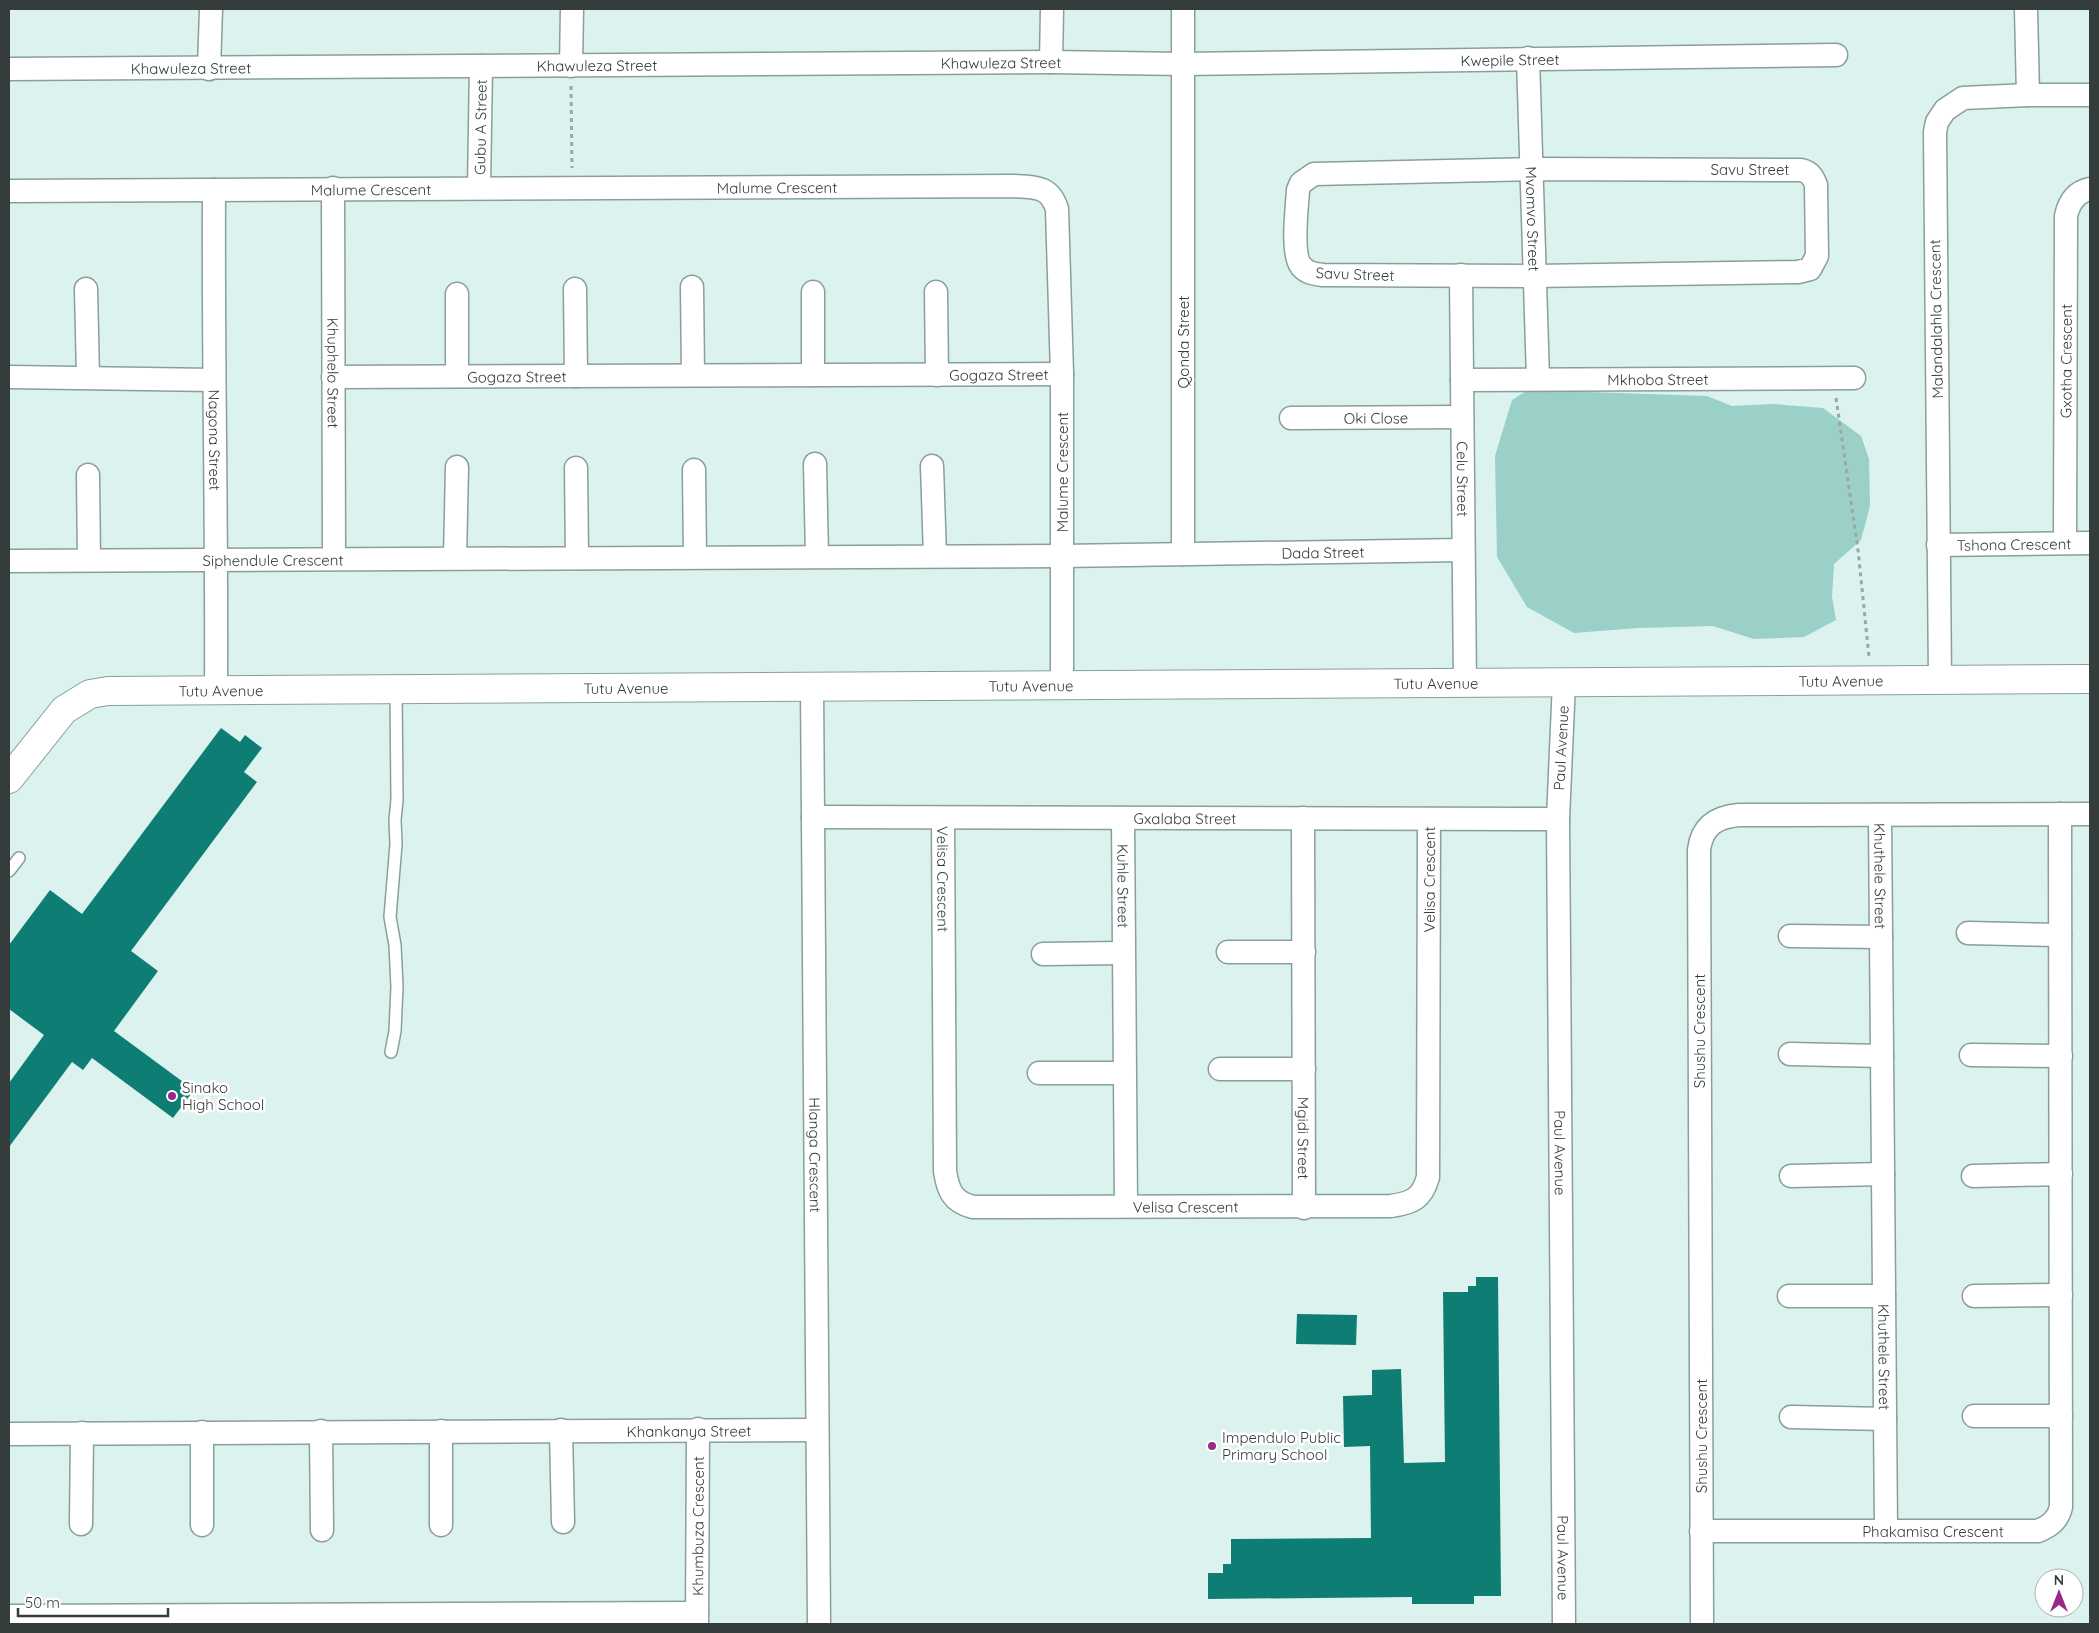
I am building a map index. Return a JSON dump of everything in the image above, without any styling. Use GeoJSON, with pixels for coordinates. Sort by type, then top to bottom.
{"type":"FeatureCollection","features":[{"type":"Feature","properties":{"kind":"street"},"geometry":{"type":"LineString","coordinates":[[209,69],[211,9]]}},
{"type":"Feature","properties":{"kind":"street"},"geometry":{"type":"LineString","coordinates":[[571,66],[572,9]]}},
{"type":"Feature","properties":{"kind":"street"},"geometry":{"type":"LineString","coordinates":[[1051,62],[1052,9]]}},
{"type":"Feature","properties":{"kind":"street","name":"Qonda Street"},"geometry":{"type":"LineString","coordinates":[[1183,9],[1183,554]]}},
{"type":"Feature","properties":{"kind":"street"},"geometry":{"type":"LineString","coordinates":[[2026,9],[2028,95]]}},
{"type":"Feature","properties":{"kind":"street","name":"Kwepile Street"},"geometry":{"type":"LineString","coordinates":[[1183,64],[1836,55]]}},
{"type":"Feature","properties":{"kind":"street","name":"Mvomvo Street"},"geometry":{"type":"LineString","coordinates":[[1528,58],[1538,379]]}},
{"type":"Feature","properties":{"kind":"street","name":"Khawuleza Street"},"geometry":{"type":"LineString","coordinates":[[9,70],[1051,62],[1183,64]]}},
{"type":"Feature","properties":{"kind":"street","name":"Gubu A Street"},"geometry":{"type":"LineString","coordinates":[[479,187],[481,66]]}},
{"type":"Feature","properties":{"kind":"street","name":"Malandalahla Crescent"},"geometry":{"type":"LineString","coordinates":[[1940,680],[1935,132],[1937,122],[1945,110],[1963,98],[2090,95]]}},
{"type":"Feature","properties":{"kind":"street","name":"Savu Street"},"geometry":{"type":"LineString","coordinates":[[1532,169],[1791,169],[1808,172],[1814,178],[1817,194],[1817,256],[1810,269],[1787,273],[1535,276],[1323,275],[1312,274],[1306,271],[1297,259],[1298,190],[1301,183],[1314,174],[1532,169]]}},
{"type":"Feature","properties":{"kind":"street","name":"Malume Crescent"},"geometry":{"type":"LineString","coordinates":[[9,191],[479,187],[1014,186],[1042,189],[1054,199],[1057,209],[1062,374],[1062,684]]}},
{"type":"Feature","properties":{"kind":"street","name":"Khuphelo Street"},"geometry":{"type":"LineString","coordinates":[[333,188],[334,558]]}},
{"type":"Feature","properties":{"kind":"street","name":"Gxotha Crescent"},"geometry":{"type":"LineString","coordinates":[[2065,543],[2066,216],[2071,200],[2078,194],[2090,189]]}},
{"type":"Feature","properties":{"kind":"street","name":"Nagona Street"},"geometry":{"type":"LineString","coordinates":[[214,190],[213,380],[216,689]]}},
{"type":"Feature","properties":{"kind":"street","name":"Celu Street"},"geometry":{"type":"LineString","coordinates":[[1461,275],[1465,684]]}},
{"type":"Feature","properties":{"kind":"street"},"geometry":{"type":"LineString","coordinates":[[692,287],[693,375]]}},
{"type":"Feature","properties":{"kind":"street"},"geometry":{"type":"LineString","coordinates":[[86,289],[88,377]]}},
{"type":"Feature","properties":{"kind":"street","name":"Gogaza Street"},"geometry":{"type":"LineString","coordinates":[[575,289],[576,376]]}},
{"type":"Feature","properties":{"kind":"street"},"geometry":{"type":"LineString","coordinates":[[813,292],[813,375]]}},
{"type":"Feature","properties":{"kind":"street","name":"Gogaza Street"},"geometry":{"type":"LineString","coordinates":[[936,292],[937,375]]}},
{"type":"Feature","properties":{"kind":"street","name":"Gogaza Street"},"geometry":{"type":"LineString","coordinates":[[456,294],[457,376]]}},
{"type":"Feature","properties":{"kind":"street","name":"Gogaza Street"},"geometry":{"type":"LineString","coordinates":[[333,377],[1062,374]]}},
{"type":"Feature","properties":{"kind":"street"},"geometry":{"type":"LineString","coordinates":[[9,377],[213,380]]}},
{"type":"Feature","properties":{"kind":"street","name":"Mkhoba Street"},"geometry":{"type":"LineString","coordinates":[[1462,380],[1844,378]]}},
{"type":"Feature","properties":{"kind":"street","name":"Oki Close"},"geometry":{"type":"LineString","coordinates":[[1291,418],[1462,417]]}},
{"type":"Feature","properties":{"kind":"street"},"geometry":{"type":"LineString","coordinates":[[815,464],[817,556]]}},
{"type":"Feature","properties":{"kind":"street"},"geometry":{"type":"LineString","coordinates":[[932,466],[935,556]]}},
{"type":"Feature","properties":{"kind":"street"},"geometry":{"type":"LineString","coordinates":[[455,558],[457,467]]}},
{"type":"Feature","properties":{"kind":"street"},"geometry":{"type":"LineString","coordinates":[[576,468],[577,557]]}},
{"type":"Feature","properties":{"kind":"street"},"geometry":{"type":"LineString","coordinates":[[694,470],[695,557]]}},
{"type":"Feature","properties":{"kind":"street"},"geometry":{"type":"LineString","coordinates":[[88,475],[89,560]]}},
{"type":"Feature","properties":{"kind":"street","name":"Tshona Crescent"},"geometry":{"type":"LineString","coordinates":[[1938,545],[2090,543]]}},
{"type":"Feature","properties":{"kind":"street","name":"Dada Street"},"geometry":{"type":"LineString","coordinates":[[1183,554],[1463,550]]}},
{"type":"Feature","properties":{"kind":"street"},"geometry":{"type":"LineString","coordinates":[[1062,556],[1183,554]]}},
{"type":"Feature","properties":{"kind":"street","name":"Siphendule Crescent"},"geometry":{"type":"LineString","coordinates":[[9,561],[1062,556]]}},
{"type":"Feature","properties":{"kind":"street","name":"Tutu Avenue"},"geometry":{"type":"LineString","coordinates":[[9,779],[64,710],[90,694],[108,691],[2090,679]]}},
{"type":"Feature","properties":{"kind":"street","name":"Paul Avenue"},"geometry":{"type":"LineString","coordinates":[[1564,682],[1558,819],[1564,1624]]}},
{"type":"Feature","properties":{"kind":"street","name":"Hlanga Crescent"},"geometry":{"type":"LineString","coordinates":[[812,686],[820,1624]]}},
{"type":"Feature","properties":{"kind":"street","name":"Phakamisa Crescent"},"geometry":{"type":"LineString","coordinates":[[1702,1531],[2038,1530],[2048,1527],[2056,1520],[2061,1507],[2060,814]]}},
{"type":"Feature","properties":{"kind":"street","name":"Shushu Crescent"},"geometry":{"type":"LineString","coordinates":[[1702,1624],[1700,839],[1707,826],[1716,820],[1728,816],[2090,814]]}},
{"type":"Feature","properties":{"kind":"street","name":"Khuthele Street"},"geometry":{"type":"LineString","coordinates":[[1880,815],[1886,1531]]}},
{"type":"Feature","properties":{"kind":"street","name":"Gxalaba Street"},"geometry":{"type":"LineString","coordinates":[[813,817],[1558,819]]}},
{"type":"Feature","properties":{"kind":"street","name":"Velisa Crescent"},"geometry":{"type":"LineString","coordinates":[[943,818],[945,1172],[950,1192],[962,1204],[973,1207],[1304,1208],[1391,1206],[1408,1203],[1417,1198],[1425,1188],[1428,1177],[1429,819]]}},
{"type":"Feature","properties":{"kind":"street","name":"Kuhle Street"},"geometry":{"type":"LineString","coordinates":[[1123,818],[1126,1206]]}},
{"type":"Feature","properties":{"kind":"street","name":"Mgidi Street"},"geometry":{"type":"LineString","coordinates":[[1303,818],[1304,1208]]}},
{"type":"Feature","properties":{"kind":"street"},"geometry":{"type":"LineString","coordinates":[[1968,933],[2060,935]]}},
{"type":"Feature","properties":{"kind":"street","name":"Khuthele Street"},"geometry":{"type":"LineString","coordinates":[[1790,936],[1881,937]]}},
{"type":"Feature","properties":{"kind":"street"},"geometry":{"type":"LineString","coordinates":[[1228,952],[1304,952]]}},
{"type":"Feature","properties":{"kind":"street"},"geometry":{"type":"LineString","coordinates":[[1043,954],[1123,953]]}},
{"type":"Feature","properties":{"kind":"street"},"geometry":{"type":"LineString","coordinates":[[1790,1054],[1882,1056]]}},
{"type":"Feature","properties":{"kind":"street"},"geometry":{"type":"LineString","coordinates":[[1971,1055],[2061,1056]]}},
{"type":"Feature","properties":{"kind":"street"},"geometry":{"type":"LineString","coordinates":[[1220,1069],[1304,1070]]}},
{"type":"Feature","properties":{"kind":"street"},"geometry":{"type":"LineString","coordinates":[[1039,1074],[1124,1074]]}},
{"type":"Feature","properties":{"kind":"street"},"geometry":{"type":"LineString","coordinates":[[1791,1176],[1883,1174]]}},
{"type":"Feature","properties":{"kind":"street"},"geometry":{"type":"LineString","coordinates":[[1973,1176],[2061,1174]]}},
{"type":"Feature","properties":{"kind":"street"},"geometry":{"type":"LineString","coordinates":[[1974,1296],[2061,1295]]}},
{"type":"Feature","properties":{"kind":"street","name":"Khuthele Street"},"geometry":{"type":"LineString","coordinates":[[1789,1296],[1884,1296]]}},
{"type":"Feature","properties":{"kind":"street"},"geometry":{"type":"LineString","coordinates":[[1974,1416],[2061,1416]]}},
{"type":"Feature","properties":{"kind":"street","name":"Khuthele Street"},"geometry":{"type":"LineString","coordinates":[[1791,1417],[1885,1419]]}},
{"type":"Feature","properties":{"kind":"street","name":"Khumbuza Crescent"},"geometry":{"type":"LineString","coordinates":[[697,1618],[698,1429]]}},
{"type":"Feature","properties":{"kind":"street"},"geometry":{"type":"LineString","coordinates":[[441,1430],[441,1525]]}},
{"type":"Feature","properties":{"kind":"street","name":"Khankanya Street"},"geometry":{"type":"LineString","coordinates":[[9,1434],[441,1430],[817,1430]]}},
{"type":"Feature","properties":{"kind":"street"},"geometry":{"type":"LineString","coordinates":[[562,1430],[563,1522]]}},
{"type":"Feature","properties":{"kind":"street"},"geometry":{"type":"LineString","coordinates":[[320,1431],[322,1530]]}},
{"type":"Feature","properties":{"kind":"street"},"geometry":{"type":"LineString","coordinates":[[202,1432],[202,1525]]}},
{"type":"Feature","properties":{"kind":"street"},"geometry":{"type":"LineString","coordinates":[[81,1524],[82,1433]]}},
{"type":"Feature","properties":{"kind":"street"},"geometry":{"type":"LineString","coordinates":[[9,1616],[81,1620],[697,1618]]}},
{"type":"Feature","properties":{"kind":"lane"},"geometry":{"type":"LineString","coordinates":[[391,1052],[395,1031],[397,987],[396,945],[390,918],[396,844],[396,689]]}},
{"type":"Feature","properties":{"kind":"lane"},"geometry":{"type":"LineString","coordinates":[[9,871],[19,858]]}},
{"type":"Feature","properties":{"kind":"path"},"geometry":{"type":"LineString","coordinates":[[571,66],[572,187]]}},
{"type":"Feature","properties":{"kind":"path"},"geometry":{"type":"LineString","coordinates":[[1844,378],[1871,680]]}},
{"type":"Feature","properties":{"kind":"shaded area"},"geometry":{"type":"Polygon","coordinates":[[[1528,390],[1707,396],[1732,406],[1773,404],[1823,408],[1861,436],[1869,459],[1870,506],[1861,540],[1834,564],[1832,597],[1836,620],[1804,637],[1754,639],[1713,626],[1638,628],[1574,633],[1527,607],[1497,557],[1495,456],[1512,400],[1528,390]]]}},
{"type":"Feature","properties":{"kind":"building"},"geometry":{"type":"Polygon","coordinates":[[[221,728],[240,742],[245,735],[262,748],[244,772],[257,782],[131,951],[158,971],[114,1031],[194,1090],[173,1118],[92,1058],[83,1070],[72,1062],[9,1147],[9,1083],[44,1035],[9,1009],[9,945],[50,890],[82,914],[221,728]]]}},
{"type":"Feature","properties":{"kind":"building"},"geometry":{"type":"Polygon","coordinates":[[[1476,1277],[1498,1277],[1501,1596],[1474,1596],[1474,1604],[1412,1604],[1412,1597],[1208,1599],[1208,1573],[1223,1573],[1223,1564],[1231,1564],[1231,1539],[1371,1538],[1370,1446],[1344,1447],[1343,1396],[1372,1395],[1372,1370],[1401,1369],[1404,1463],[1445,1462],[1443,1292],[1468,1292],[1468,1286],[1476,1286],[1476,1277]]]}},
{"type":"Feature","properties":{"kind":"building"},"geometry":{"type":"Polygon","coordinates":[[[1297,1314],[1357,1315],[1356,1345],[1296,1344],[1297,1314]]]}},
{"type":"Feature","properties":{"kind":"place","name":"Sinako High School"},"geometry":{"type":"Point","coordinates":[172,1096]}},
{"type":"Feature","properties":{"kind":"place","name":"Impendulo Public Primary School"},"geometry":{"type":"Point","coordinates":[1212,1446]}}]}
